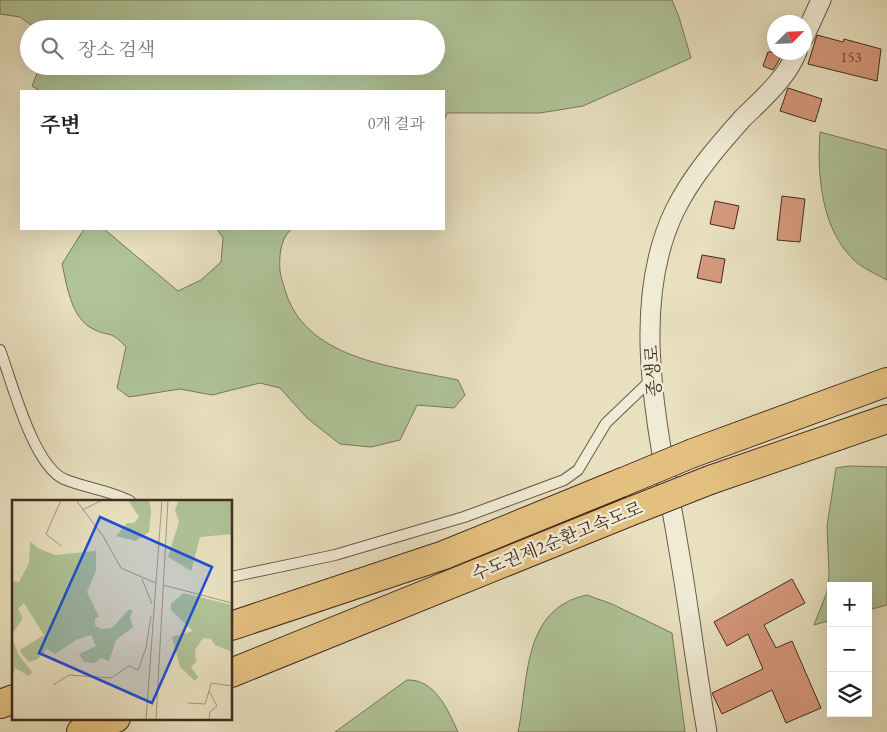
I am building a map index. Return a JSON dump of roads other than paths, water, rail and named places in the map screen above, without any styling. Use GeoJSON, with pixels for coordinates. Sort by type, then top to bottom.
{"type":"FeatureCollection","features":[{"type":"Feature","properties":{"kind":"highway","name":"수도권제2순환고속도로"},"geometry":{"type":"LineString","coordinates":[[232,626],[444,555],[693,454],[887,382]]}},
{"type":"Feature","properties":{"kind":"highway","name":"수도권제2순환고속도로"},"geometry":{"type":"LineString","coordinates":[[232,673],[710,480],[887,419]]}},
{"type":"Feature","properties":{"kind":"highway"},"geometry":{"type":"LineString","coordinates":[[0,704],[12,700]]}},
{"type":"Feature","properties":{"kind":"highway"},"geometry":{"type":"LineString","coordinates":[[81,732],[111,720]]}},
{"type":"Feature","properties":{"kind":"street"},"geometry":{"type":"LineString","coordinates":[[812,20],[821,0]]}},
{"type":"Feature","properties":{"kind":"street","name":"종생로"},"geometry":{"type":"LineString","coordinates":[[707,732],[658,429],[653,379],[651,318],[656,270],[663,237],[692,180],[711,155],[770,90],[794,60]]}},
{"type":"Feature","properties":{"kind":"lane"},"geometry":{"type":"LineString","coordinates":[[0,350],[36,448],[47,465],[65,479],[127,500]]}},
{"type":"Feature","properties":{"kind":"lane"},"geometry":{"type":"LineString","coordinates":[[232,577],[334,555],[464,517],[564,480],[578,470],[606,423],[653,379]]}}]}
